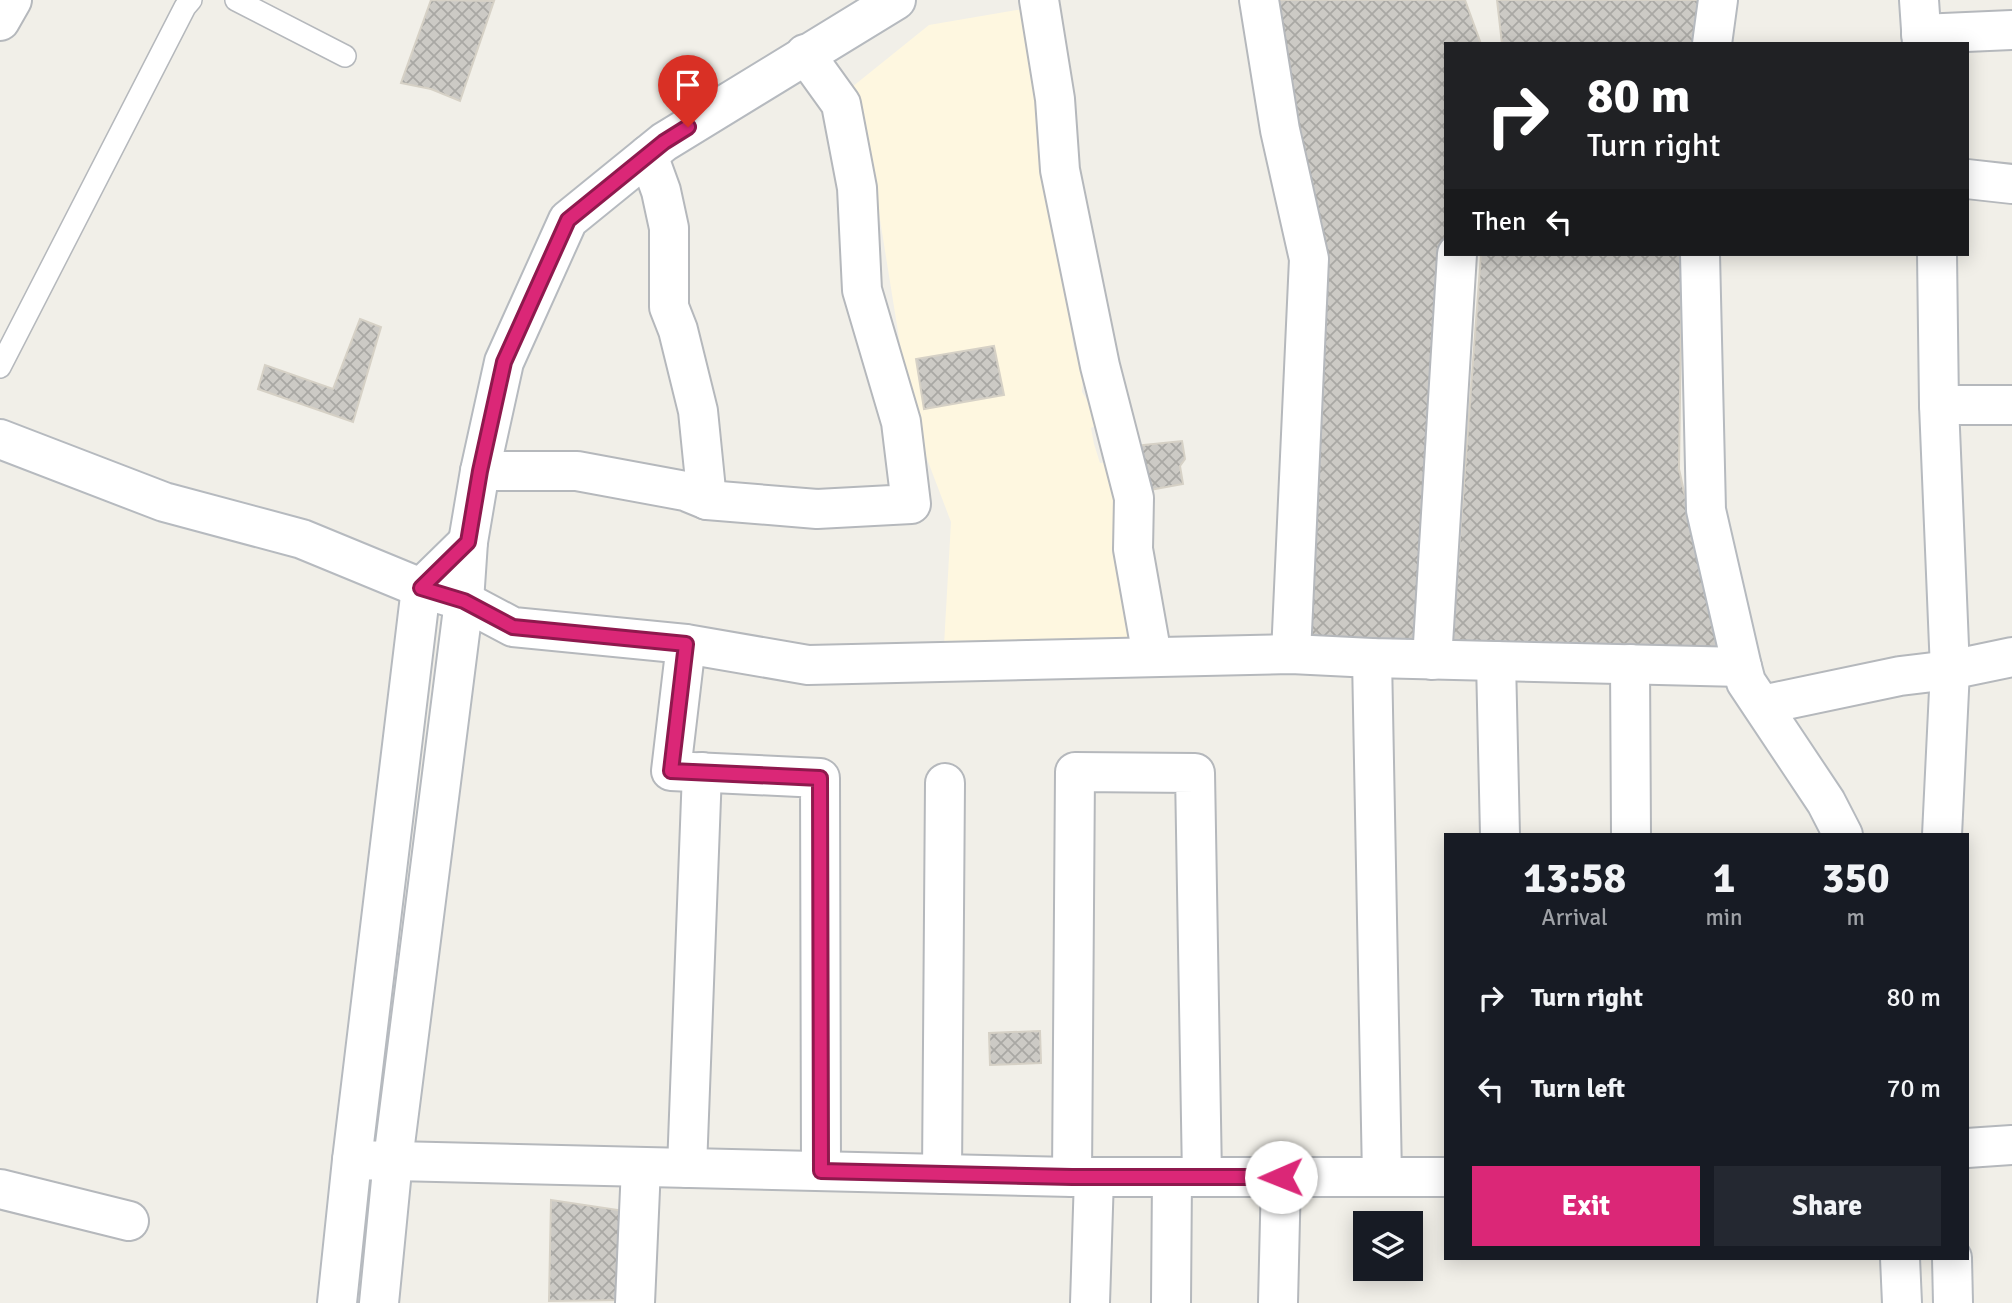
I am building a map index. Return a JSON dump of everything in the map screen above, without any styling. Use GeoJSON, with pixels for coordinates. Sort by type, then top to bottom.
{"type":"FeatureCollection","features":[{"type":"Feature","properties":{"kind":"street"},"geometry":{"type":"LineString","coordinates":[[0,22],[12,0]]}},
{"type":"Feature","properties":{"kind":"street"},"geometry":{"type":"LineString","coordinates":[[379,1303],[393,1160],[464,601],[468,542],[480,471],[504,362],[568,220],[664,142],[896,0]]}},
{"type":"Feature","properties":{"kind":"street"},"geometry":{"type":"LineString","coordinates":[[1039,0],[1055,99],[1063,183],[1100,366],[1134,498],[1133,549],[1152,656]]}},
{"type":"Feature","properties":{"kind":"street"},"geometry":{"type":"LineString","coordinates":[[1259,0],[1280,130],[1309,259],[1292,654]]}},
{"type":"Feature","properties":{"kind":"street"},"geometry":{"type":"LineString","coordinates":[[1712,42],[1718,0]]}},
{"type":"Feature","properties":{"kind":"street"},"geometry":{"type":"LineString","coordinates":[[1921,26],[2012,30]]}},
{"type":"Feature","properties":{"kind":"street"},"geometry":{"type":"LineString","coordinates":[[480,471],[577,471],[685,491],[707,500],[817,509],[911,504],[901,422],[862,290],[858,188],[841,104],[805,54]]}},
{"type":"Feature","properties":{"kind":"street"},"geometry":{"type":"LineString","coordinates":[[648,155],[661,191],[669,228],[669,307],[678,330],[698,411],[707,500]]}},
{"type":"Feature","properties":{"kind":"street"},"geometry":{"type":"LineString","coordinates":[[1969,179],[2012,184]]}},
{"type":"Feature","properties":{"kind":"street"},"geometry":{"type":"LineString","coordinates":[[1432,660],[1457,256]]}},
{"type":"Feature","properties":{"kind":"street"},"geometry":{"type":"LineString","coordinates":[[1700,256],[1706,510],[1742,667],[1746,682],[1826,802],[1842,833]]}},
{"type":"Feature","properties":{"kind":"street"},"geometry":{"type":"LineString","coordinates":[[1937,256],[1939,405],[1950,670],[1942,833]]}},
{"type":"Feature","properties":{"kind":"street"},"geometry":{"type":"LineString","coordinates":[[1939,405],[2012,405]]}},
{"type":"Feature","properties":{"kind":"street"},"geometry":{"type":"LineString","coordinates":[[0,439],[164,502],[302,539],[421,588],[464,601],[513,627],[686,644],[808,665],[1292,654],[1742,667]]}},
{"type":"Feature","properties":{"kind":"street"},"geometry":{"type":"LineString","coordinates":[[337,1303],[421,588],[468,542]]}},
{"type":"Feature","properties":{"kind":"street"},"geometry":{"type":"LineString","coordinates":[[686,644],[671,771],[820,778],[821,1171]]}},
{"type":"Feature","properties":{"kind":"street"},"geometry":{"type":"LineString","coordinates":[[1762,705],[1900,676],[1950,670],[2012,657]]}},
{"type":"Feature","properties":{"kind":"street"},"geometry":{"type":"LineString","coordinates":[[1372,658],[1382,1177]]}},
{"type":"Feature","properties":{"kind":"street"},"geometry":{"type":"LineString","coordinates":[[1496,661],[1500,833]]}},
{"type":"Feature","properties":{"kind":"street"},"geometry":{"type":"LineString","coordinates":[[1630,664],[1631,833]]}},
{"type":"Feature","properties":{"kind":"street"},"geometry":{"type":"LineString","coordinates":[[687,1168],[702,772]]}},
{"type":"Feature","properties":{"kind":"street"},"geometry":{"type":"LineString","coordinates":[[1090,1303],[1083,1177],[1075,772],[1195,773],[1187,1177],[1171,1303]]}},
{"type":"Feature","properties":{"kind":"street"},"geometry":{"type":"LineString","coordinates":[[942,1174],[945,783]]}},
{"type":"Feature","properties":{"kind":"street"},"geometry":{"type":"LineString","coordinates":[[1969,1148],[2012,1145]]}},
{"type":"Feature","properties":{"kind":"street"},"geometry":{"type":"LineString","coordinates":[[352,1160],[1083,1177],[1444,1177]]}},
{"type":"Feature","properties":{"kind":"street"},"geometry":{"type":"LineString","coordinates":[[635,1303],[641,1167]]}},
{"type":"Feature","properties":{"kind":"street"},"geometry":{"type":"LineString","coordinates":[[1278,1303],[1281,1177]]}},
{"type":"Feature","properties":{"kind":"street"},"geometry":{"type":"LineString","coordinates":[[0,1189],[129,1221]]}},
{"type":"Feature","properties":{"kind":"street"},"geometry":{"type":"LineString","coordinates":[[1900,1260],[1902,1303]]}},
{"type":"Feature","properties":{"kind":"street"},"geometry":{"type":"LineString","coordinates":[[1952,1260],[1953,1303]]}},
{"type":"Feature","properties":{"kind":"lane"},"geometry":{"type":"LineString","coordinates":[[0,367],[191,0]]}},
{"type":"Feature","properties":{"kind":"lane"},"geometry":{"type":"LineString","coordinates":[[236,0],[345,56]]}},
{"type":"Feature","properties":{"kind":"shaded area"},"geometry":{"type":"Polygon","coordinates":[[[1029,8],[1074,350],[1085,353],[1082,392],[1101,423],[1091,428],[1100,463],[1110,462],[1140,646],[944,645],[951,522],[924,451],[903,363],[865,126],[852,87],[929,25],[1029,8]]]}},
{"type":"Feature","properties":{"kind":"building"},"geometry":{"type":"Polygon","coordinates":[[[431,0],[494,1],[460,101],[431,89],[401,83],[431,0]]]}},
{"type":"Feature","properties":{"kind":"building"},"geometry":{"type":"Polygon","coordinates":[[[1264,0],[1465,0],[1480,42],[1444,42],[1446,256],[1419,640],[1304,637],[1320,226],[1299,126],[1264,0]]]}},
{"type":"Feature","properties":{"kind":"building"},"geometry":{"type":"Polygon","coordinates":[[[1497,0],[1704,0],[1698,42],[1502,42],[1497,0]]]}},
{"type":"Feature","properties":{"kind":"building"},"geometry":{"type":"Polygon","coordinates":[[[1481,256],[1682,256],[1679,469],[1719,650],[1452,645],[1481,256]]]}},
{"type":"Feature","properties":{"kind":"building"},"geometry":{"type":"Polygon","coordinates":[[[360,319],[381,327],[353,422],[258,389],[265,365],[333,389],[360,319]]]}},
{"type":"Feature","properties":{"kind":"building"},"geometry":{"type":"Polygon","coordinates":[[[994,346],[1004,395],[924,409],[916,359],[994,346]]]}},
{"type":"Feature","properties":{"kind":"building"},"geometry":{"type":"Polygon","coordinates":[[[1182,441],[1185,459],[1180,466],[1183,484],[1144,491],[1135,446],[1182,441]]]}},
{"type":"Feature","properties":{"kind":"building"},"geometry":{"type":"Polygon","coordinates":[[[1040,1031],[1041,1063],[990,1065],[989,1033],[1040,1031]]]}},
{"type":"Feature","properties":{"kind":"building"},"geometry":{"type":"Polygon","coordinates":[[[551,1200],[625,1211],[623,1300],[549,1301],[551,1200]]]}},
{"type":"Feature","properties":{"kind":"route"},"geometry":{"type":"LineString","coordinates":[[688,127],[664,142],[568,220],[504,362],[480,471],[468,542],[421,588],[464,601],[513,627],[686,644],[671,771],[820,778],[821,1171],[1072,1177],[1281,1177]]}}]}
